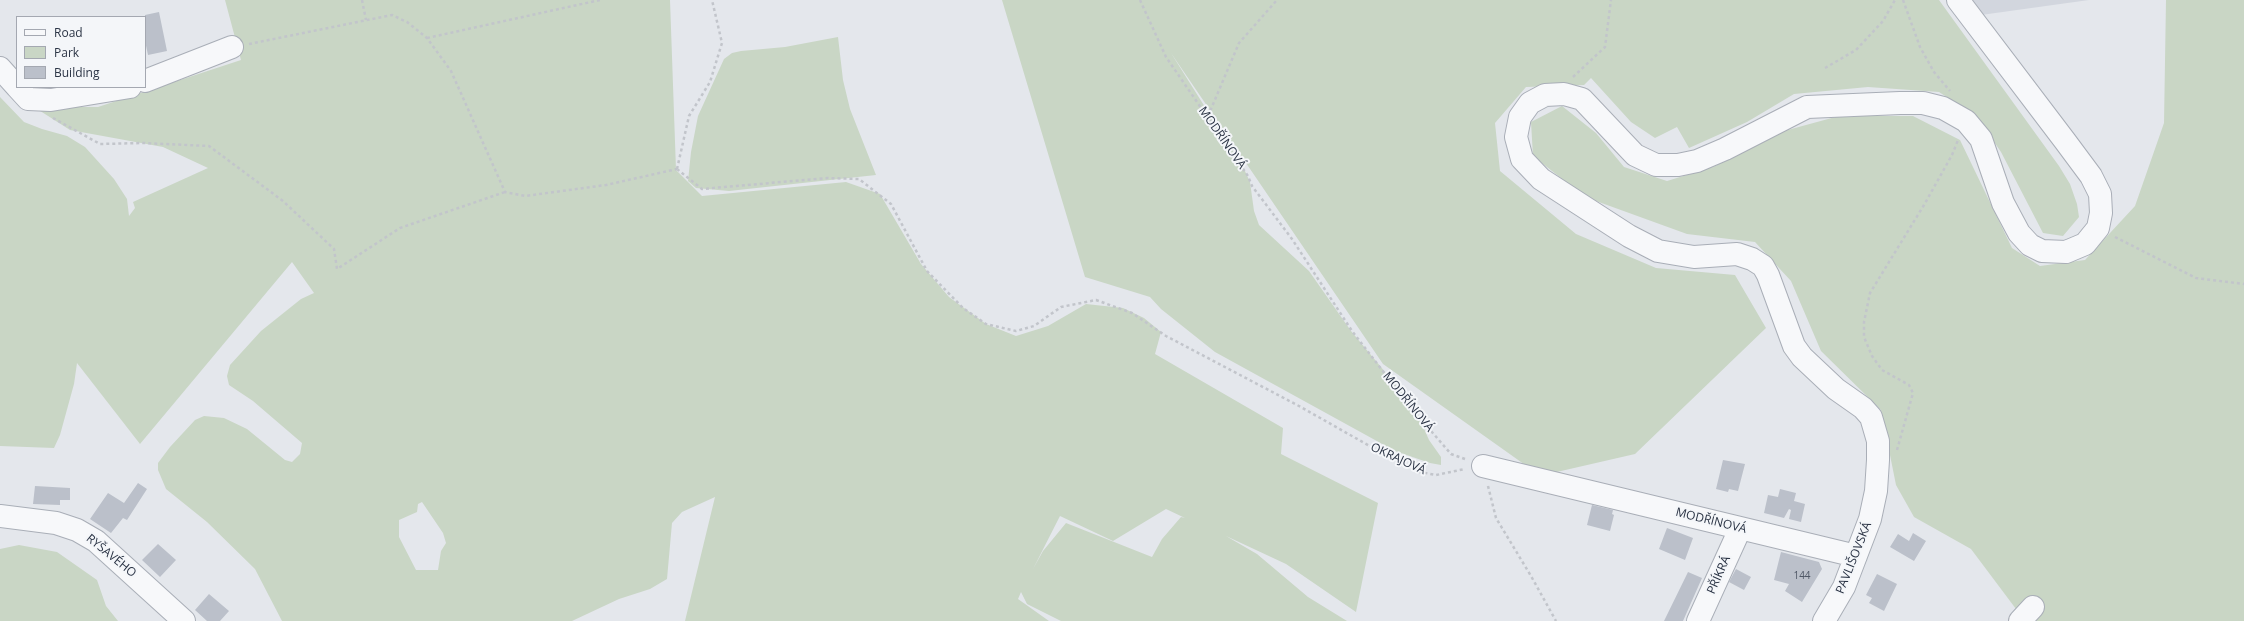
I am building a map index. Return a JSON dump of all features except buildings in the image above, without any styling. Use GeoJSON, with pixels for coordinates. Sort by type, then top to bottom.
{"type":"FeatureCollection","features":[{"type":"Feature","properties":{"kind":"street"},"geometry":{"type":"LineString","coordinates":[[1958,0],[1982,34],[2091,176],[2100,194],[2101,213],[2098,228]]}},
{"type":"Feature","properties":{"kind":"street"},"geometry":{"type":"LineString","coordinates":[[146,81],[232,48]]}},
{"type":"Feature","properties":{"kind":"street"},"geometry":{"type":"LineString","coordinates":[[0,68],[16,86]]}},
{"type":"Feature","properties":{"kind":"street"},"geometry":{"type":"LineString","coordinates":[[21,91],[51,100],[124,88]]}},
{"type":"Feature","properties":{"kind":"street","name":"PAVLIŠOVSKÁ"},"geometry":{"type":"LineString","coordinates":[[1824,621],[1844,587],[1870,519],[1876,491],[1878,441],[1871,417],[1864,408],[1836,389],[1802,357],[1794,346],[1768,275],[1763,266],[1752,259],[1737,254],[1694,257],[1658,251],[1629,236],[1541,179],[1522,159],[1516,137],[1520,117],[1530,103],[1545,95],[1564,94],[1582,99],[1635,155],[1656,165],[1678,165],[1697,161],[1725,149],[1807,107],[1870,103],[1923,104],[1944,108],[1966,121],[1981,139],[2003,203],[2019,233],[2030,245],[2042,251],[2066,252],[2085,244],[2098,228]]}},
{"type":"Feature","properties":{"kind":"street","name":"MODŘÍNOVÁ"},"geometry":{"type":"LineString","coordinates":[[1484,466],[1856,556]]}},
{"type":"Feature","properties":{"kind":"street","name":"RYŠAVÉHO"},"geometry":{"type":"LineString","coordinates":[[0,516],[56,523],[77,530],[96,541],[184,621]]}},
{"type":"Feature","properties":{"kind":"street","name":"PŘÍKRÁ"},"geometry":{"type":"LineString","coordinates":[[1698,621],[1740,528]]}},
{"type":"Feature","properties":{"kind":"path"},"geometry":{"type":"LineString","coordinates":[[362,0],[366,20]]}},
{"type":"Feature","properties":{"kind":"path"},"geometry":{"type":"LineString","coordinates":[[427,38],[600,0]]}},
{"type":"Feature","properties":{"kind":"path"},"geometry":{"type":"LineString","coordinates":[[21,91],[60,124],[100,144],[142,143],[209,146],[283,201],[334,250],[337,269],[400,228],[505,192],[525,196],[598,186],[678,169],[689,116],[710,82],[722,43],[712,0]]}},
{"type":"Feature","properties":{"kind":"path","name":"MODŘÍNOVÁ"},"geometry":{"type":"LineString","coordinates":[[1140,0],[1166,57],[1208,116],[1248,176],[1252,186],[1292,239],[1352,331],[1412,409],[1451,454],[1484,466]]}},
{"type":"Feature","properties":{"kind":"path"},"geometry":{"type":"LineString","coordinates":[[1208,116],[1240,43],[1277,0]]}},
{"type":"Feature","properties":{"kind":"path"},"geometry":{"type":"LineString","coordinates":[[1570,79],[1605,47],[1611,0]]}},
{"type":"Feature","properties":{"kind":"path"},"geometry":{"type":"LineString","coordinates":[[1824,68],[1856,50],[1883,21],[1895,0]]}},
{"type":"Feature","properties":{"kind":"path"},"geometry":{"type":"LineString","coordinates":[[1903,0],[1920,47],[1934,72],[1952,93]]}},
{"type":"Feature","properties":{"kind":"path"},"geometry":{"type":"LineString","coordinates":[[232,48],[392,15],[407,22],[427,38],[451,71],[505,192]]}},
{"type":"Feature","properties":{"kind":"path"},"geometry":{"type":"LineString","coordinates":[[1897,452],[1913,392],[1910,385],[1882,370],[1872,356],[1864,337],[1864,322],[1870,293],[1924,205],[1952,155],[1966,121]]}},
{"type":"Feature","properties":{"kind":"path","name":"OKRAJOVÁ"},"geometry":{"type":"LineString","coordinates":[[678,169],[702,189],[827,178],[859,180],[891,204],[927,271],[963,308],[986,324],[1016,331],[1034,326],[1061,307],[1096,300],[1132,313],[1166,336],[1299,406],[1389,457],[1420,472],[1436,474],[1484,466]]}},
{"type":"Feature","properties":{"kind":"path"},"geometry":{"type":"LineString","coordinates":[[2098,228],[2196,278],[2244,284]]}},
{"type":"Feature","properties":{"kind":"path"},"geometry":{"type":"LineString","coordinates":[[1484,466],[1496,518],[1532,576],[1556,621]]}},
{"type":"Feature","properties":{"kind":"shaded area"},"geometry":{"type":"Polygon","coordinates":[[[1968,0],[2089,0],[1981,15],[1968,0]]]}},
{"type":"Feature","properties":{"kind":"green space"},"geometry":{"type":"Polygon","coordinates":[[[225,0],[670,0],[676,170],[702,196],[846,182],[880,194],[921,264],[949,297],[986,324],[1016,336],[1048,326],[1086,304],[1123,308],[1144,318],[1161,332],[1155,354],[1283,428],[1281,454],[1378,503],[1356,612],[1286,564],[1226,536],[1257,554],[1308,597],[1347,621],[1061,621],[1027,604],[1021,592],[1018,599],[1049,621],[685,621],[715,497],[682,512],[672,523],[667,579],[650,589],[619,599],[572,621],[282,621],[255,569],[207,522],[166,489],[158,470],[158,463],[170,447],[195,420],[204,416],[224,418],[247,429],[285,460],[292,462],[300,454],[302,443],[253,401],[229,385],[227,376],[230,365],[261,331],[301,299],[314,293],[292,262],[140,444],[77,363],[74,384],[60,435],[54,448],[0,446],[0,97],[24,122],[67,136],[85,147],[114,179],[127,199],[129,216],[135,208],[133,202],[208,168],[163,147],[70,130],[34,107],[98,107],[241,60],[225,0]],[[422,502],[418,504],[417,512],[399,520],[399,537],[416,570],[438,570],[441,551],[446,543],[443,533],[422,502]],[[1166,509],[1113,541],[1060,516],[1033,569],[1043,551],[1066,523],[1152,557],[1162,539],[1181,517],[1185,518],[1166,509]]]}},
{"type":"Feature","properties":{"kind":"green space"},"geometry":{"type":"Polygon","coordinates":[[[1002,0],[1939,0],[2059,166],[2070,184],[2077,204],[2079,217],[2063,236],[2043,233],[2001,152],[1977,117],[1939,92],[1868,87],[1794,94],[1747,122],[1689,148],[1677,127],[1655,138],[1631,122],[1591,78],[1584,85],[1526,87],[1495,123],[1500,171],[1576,234],[1656,268],[1735,275],[1766,328],[1635,454],[1548,474],[1528,467],[1383,364],[1171,53],[1244,169],[1250,182],[1254,211],[1259,225],[1309,271],[1351,331],[1415,408],[1429,440],[1441,457],[1441,465],[1430,463],[1395,451],[1215,352],[1161,309],[1150,297],[1085,277],[1002,0]]]}},
{"type":"Feature","properties":{"kind":"green space"},"geometry":{"type":"Polygon","coordinates":[[[2166,0],[2244,0],[2244,621],[2025,621],[1971,549],[1914,517],[1896,485],[1881,410],[1821,351],[1791,281],[1755,242],[1687,234],[1585,197],[1533,156],[1531,122],[1562,106],[1596,133],[1624,167],[1667,181],[1713,167],[1784,131],[1839,116],[1913,116],[1960,140],[2012,248],[2040,266],[2085,260],[2135,206],[2164,123],[2166,0]]]}},
{"type":"Feature","properties":{"kind":"green space"},"geometry":{"type":"Polygon","coordinates":[[[838,37],[843,80],[850,109],[876,175],[729,191],[696,188],[688,181],[691,152],[698,116],[724,59],[732,53],[741,51],[785,47],[838,37]]]}},
{"type":"Feature","properties":{"kind":"green space"},"geometry":{"type":"Polygon","coordinates":[[[19,545],[57,552],[97,580],[106,606],[118,621],[0,621],[0,549],[19,545]]]}}]}
